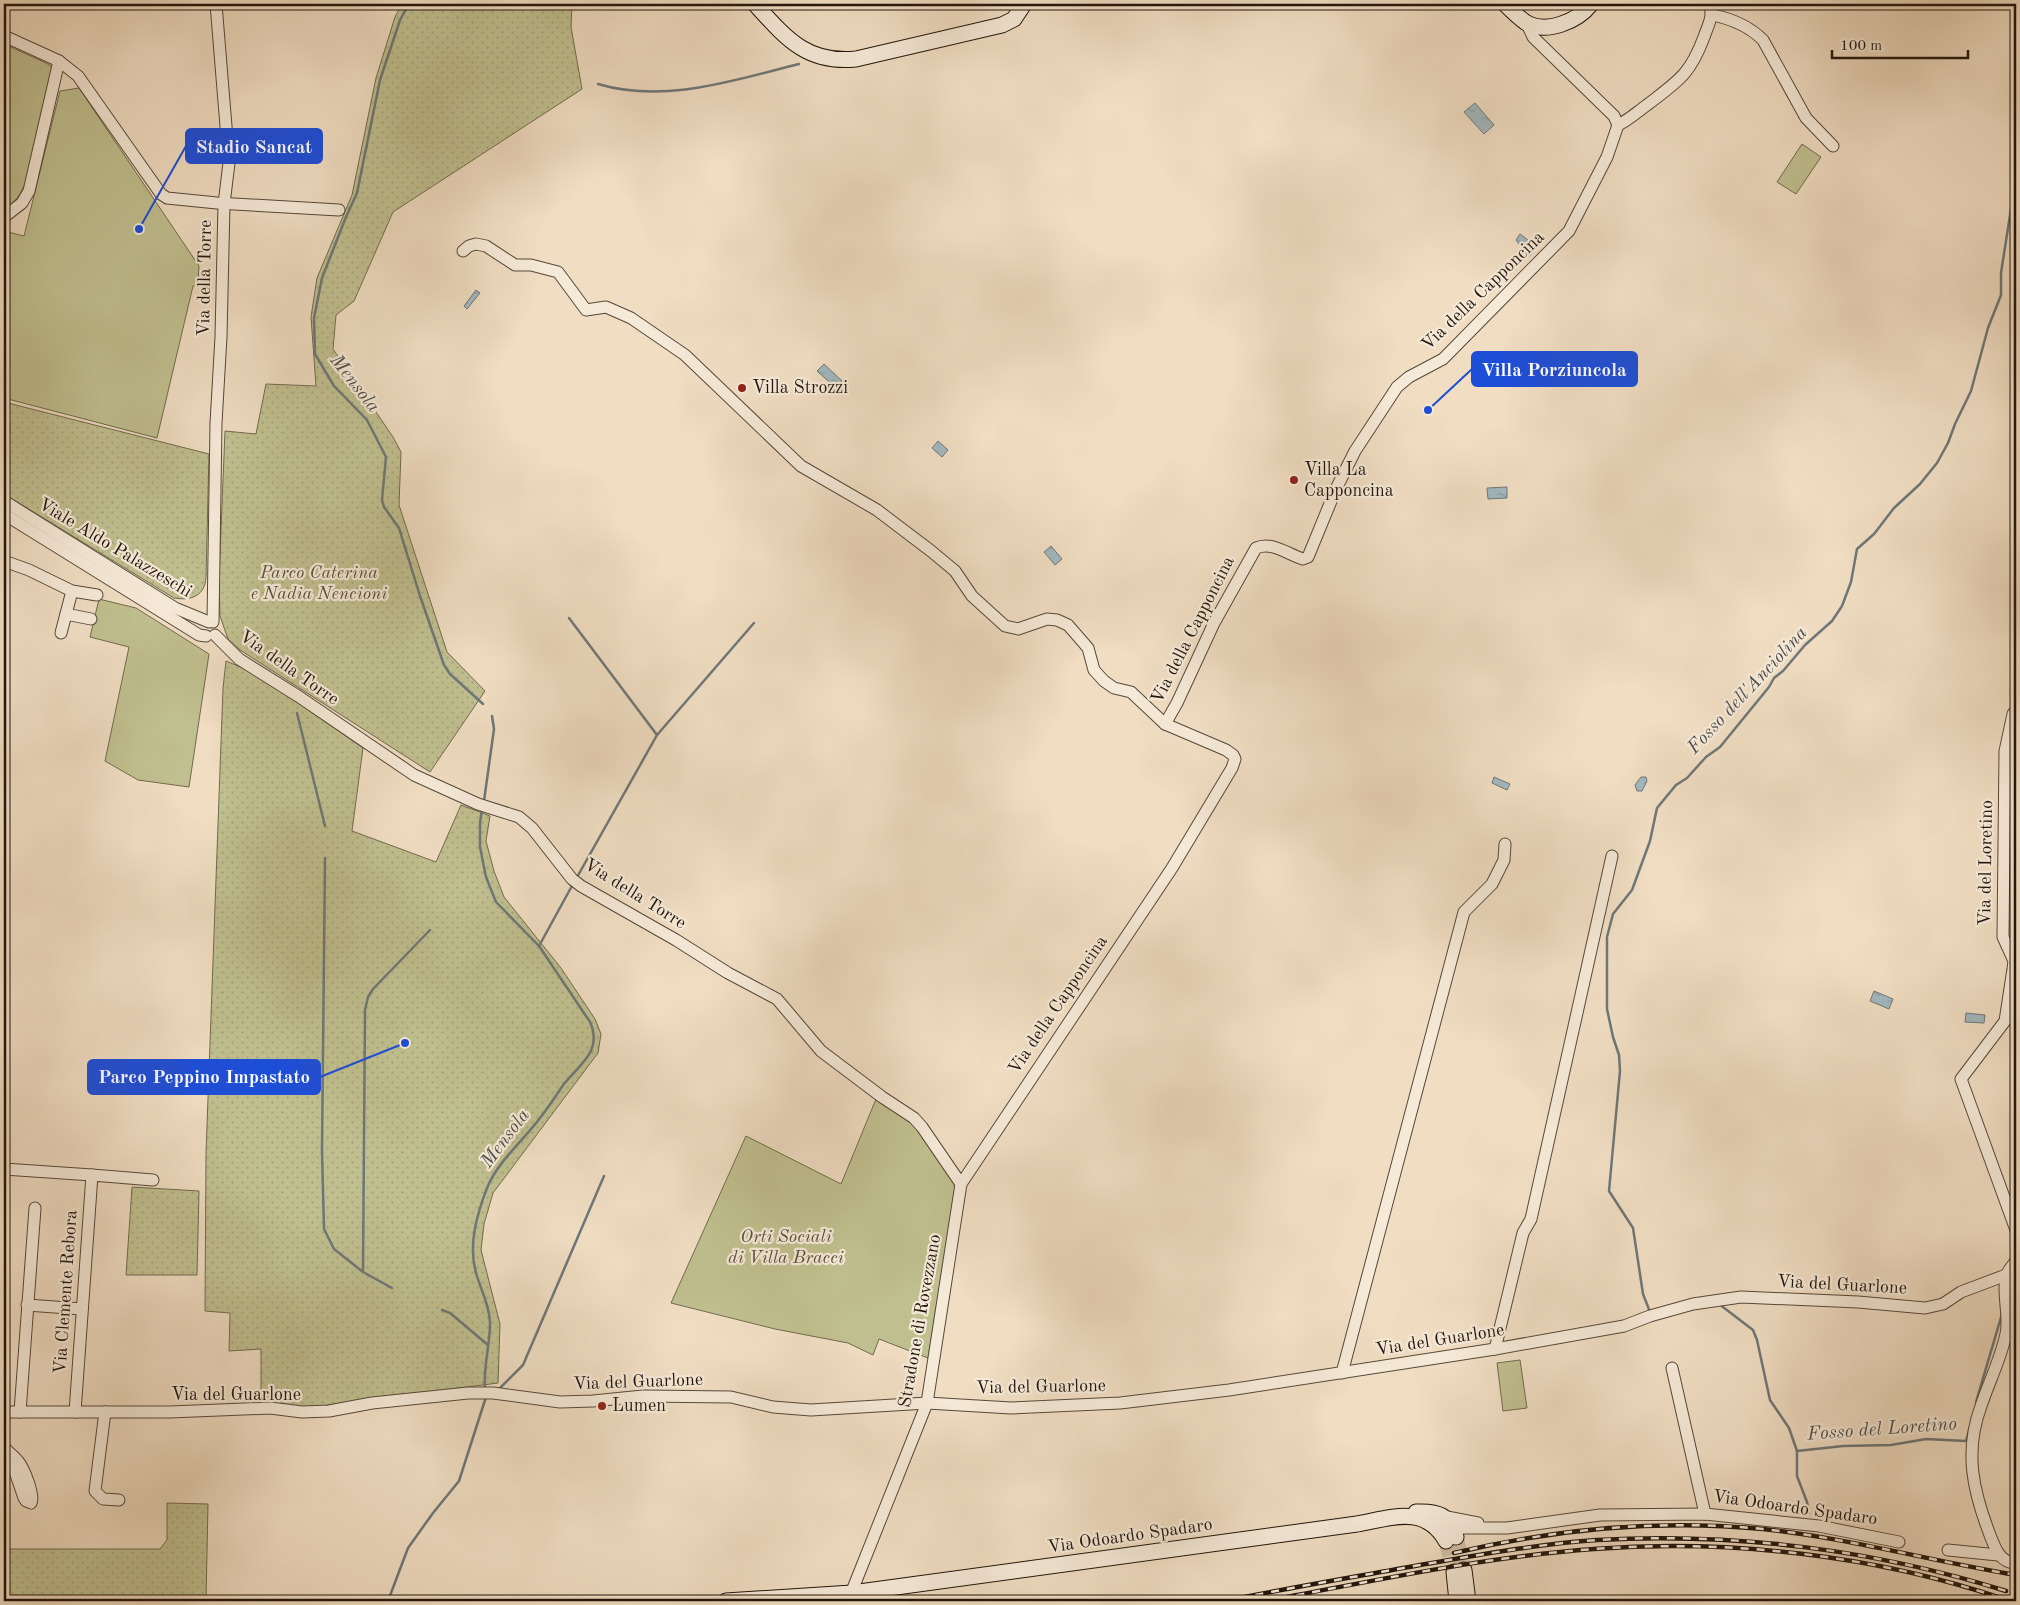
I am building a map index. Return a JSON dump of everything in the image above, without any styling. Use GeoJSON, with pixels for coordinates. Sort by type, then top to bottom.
{"type":"FeatureCollection","features":[{"type":"Feature","properties":{"kind":"street","name":"Via della Torre"},"geometry":{"type":"LineString","coordinates":[[211,622],[224,204],[228,163],[228,134],[216,4]]}},
{"type":"Feature","properties":{"kind":"street"},"geometry":{"type":"LineString","coordinates":[[754,4],[783,35],[800,47],[822,58],[842,60],[856,59],[1002,25],[1014,19],[1024,4]]}},
{"type":"Feature","properties":{"kind":"street"},"geometry":{"type":"LineString","coordinates":[[1505,4],[1526,22],[1533,37],[1614,116],[1618,125],[1632,117],[1685,74],[1696,59],[1711,9],[1755,32],[1763,40],[1797,105],[1806,118],[1833,146]]}},
{"type":"Feature","properties":{"kind":"street"},"geometry":{"type":"LineString","coordinates":[[1526,22],[1540,26],[1561,25],[1584,12],[1591,4]]}},
{"type":"Feature","properties":{"kind":"street"},"geometry":{"type":"LineString","coordinates":[[4,36],[59,60],[81,79],[164,197],[224,204]]}},
{"type":"Feature","properties":{"kind":"street"},"geometry":{"type":"LineString","coordinates":[[4,217],[22,203],[29,191],[59,60]]}},
{"type":"Feature","properties":{"kind":"street","name":"Via della Capponcina"},"geometry":{"type":"LineString","coordinates":[[961,1184],[1172,868],[1232,768],[1236,759],[1233,754],[1165,724],[1177,703],[1214,623],[1256,548],[1269,545],[1303,559],[1308,557],[1336,489],[1355,451],[1397,387],[1409,377],[1443,359],[1569,231],[1607,157],[1618,125]]}},
{"type":"Feature","properties":{"kind":"street","name":"Via della Torre"},"geometry":{"type":"LineString","coordinates":[[224,204],[338,210]]}},
{"type":"Feature","properties":{"kind":"street"},"geometry":{"type":"LineString","coordinates":[[463,251],[469,246],[476,244],[486,246],[515,265],[531,265],[558,272],[586,310],[606,307],[631,318],[685,356],[801,466],[877,510],[931,550],[955,572],[972,596],[1006,626],[1018,629],[1047,619],[1058,620],[1068,626],[1088,648],[1094,670],[1104,681],[1114,688],[1131,692],[1165,724]]}},
{"type":"Feature","properties":{"kind":"street","name":"Viale Aldo Palazzeschi"},"geometry":{"type":"LineString","coordinates":[[4,501],[175,608],[211,622]]}},
{"type":"Feature","properties":{"kind":"street","name":"Viale Aldo Palazzeschi"},"geometry":{"type":"LineString","coordinates":[[4,514],[199,635],[211,636]]}},
{"type":"Feature","properties":{"kind":"street"},"geometry":{"type":"LineString","coordinates":[[4,561],[29,570],[72,591],[97,595]]}},
{"type":"Feature","properties":{"kind":"street"},"geometry":{"type":"LineString","coordinates":[[61,633],[72,591]]}},
{"type":"Feature","properties":{"kind":"street"},"geometry":{"type":"LineString","coordinates":[[66,614],[91,619]]}},
{"type":"Feature","properties":{"kind":"street"},"geometry":{"type":"LineString","coordinates":[[211,622],[204,624],[202,628],[202,633],[211,636]]}},
{"type":"Feature","properties":{"kind":"street","name":"Via della Torre"},"geometry":{"type":"LineString","coordinates":[[211,636],[239,658],[414,775],[478,804],[512,814],[526,823],[540,836],[572,879],[588,891],[777,1000],[821,1051],[882,1097],[914,1118],[922,1126],[961,1184]]}},
{"type":"Feature","properties":{"kind":"street","name":"Via del Loretino"},"geometry":{"type":"LineString","coordinates":[[2016,710],[2013,714],[2004,751],[2002,936],[2014,961],[2013,968],[2004,1021],[1961,1079],[2016,1230]]}},
{"type":"Feature","properties":{"kind":"street"},"geometry":{"type":"LineString","coordinates":[[1342,1372],[1464,912],[1492,884],[1504,860],[1505,844]]}},
{"type":"Feature","properties":{"kind":"street"},"geometry":{"type":"LineString","coordinates":[[1495,1349],[1523,1233],[1531,1219],[1612,856]]}},
{"type":"Feature","properties":{"kind":"street"},"geometry":{"type":"LineString","coordinates":[[4,1169],[153,1180]]}},
{"type":"Feature","properties":{"kind":"street","name":"Via Clemente Rebora"},"geometry":{"type":"LineString","coordinates":[[75,1412],[92,1175]]}},
{"type":"Feature","properties":{"kind":"street","name":"Stradone di Rovezzano"},"geometry":{"type":"LineString","coordinates":[[850,1597],[926,1403],[961,1184]]}},
{"type":"Feature","properties":{"kind":"street"},"geometry":{"type":"LineString","coordinates":[[20,1412],[34,1208]]}},
{"type":"Feature","properties":{"kind":"street"},"geometry":{"type":"LineString","coordinates":[[1998,1555],[1978,1506],[1972,1477],[1971,1457],[1973,1432],[2006,1332],[2006,1275],[2016,1261]]}},
{"type":"Feature","properties":{"kind":"street","name":"Via del Guarlone"},"geometry":{"type":"LineString","coordinates":[[4,1412],[179,1412],[270,1408],[302,1412],[329,1411],[372,1403],[480,1393],[560,1402],[643,1396],[731,1396],[773,1407],[811,1410],[926,1403],[1011,1408],[1120,1403],[1228,1390],[1495,1349],[1624,1326],[1652,1315],[1693,1304],[1741,1297],[1858,1302],[1925,1308],[1943,1304],[1961,1292],[2006,1275]]}},
{"type":"Feature","properties":{"kind":"street"},"geometry":{"type":"LineString","coordinates":[[27,1305],[82,1309]]}},
{"type":"Feature","properties":{"kind":"street"},"geometry":{"type":"LineString","coordinates":[[1672,1368],[1706,1514]]}},
{"type":"Feature","properties":{"kind":"street"},"geometry":{"type":"LineString","coordinates":[[105,1412],[95,1490],[98,1496],[103,1499],[119,1500]]}},
{"type":"Feature","properties":{"kind":"street"},"geometry":{"type":"LineString","coordinates":[[4,1447],[14,1458]]}},
{"type":"Feature","properties":{"kind":"street","name":"Via Odoardo Spadaro"},"geometry":{"type":"LineString","coordinates":[[726,1601],[850,1597],[1406,1517],[1412,1512],[1425,1512],[1439,1521],[1507,1528]]}},
{"type":"Feature","properties":{"kind":"street","name":"Via Odoardo Spadaro"},"geometry":{"type":"LineString","coordinates":[[1451,1539],[1461,1528],[1507,1528],[1600,1514],[1706,1514],[1819,1526],[1899,1542]]}},
{"type":"Feature","properties":{"kind":"street"},"geometry":{"type":"LineString","coordinates":[[1439,1521],[1451,1539]]}},
{"type":"Feature","properties":{"kind":"street"},"geometry":{"type":"LineString","coordinates":[[1948,1550],[1998,1555],[2012,1563],[2016,1563]]}},
{"type":"Feature","properties":{"kind":"street"},"geometry":{"type":"LineString","coordinates":[[1457,1601],[1459,1571],[1468,1601]]}},
{"type":"Feature","properties":{"kind":"green space","name":"Parco Caterina e Nadia Nencioni"},"geometry":{"type":"Polygon","coordinates":[[[402,4],[572,4],[571,27],[582,89],[393,212],[354,301],[336,315],[333,349],[393,437],[401,452],[399,505],[447,652],[485,691],[430,772],[240,650],[228,639],[220,616],[219,579],[225,431],[256,434],[266,384],[316,386],[311,317],[317,278],[352,195],[376,78],[395,17],[402,4]]]}},
{"type":"Feature","properties":{"kind":"green space"},"geometry":{"type":"Polygon","coordinates":[[[4,44],[46,63],[51,66],[52,70],[26,181],[18,197],[4,209],[4,44]]]}},
{"type":"Feature","properties":{"kind":"green space"},"geometry":{"type":"Polygon","coordinates":[[[79,88],[199,266],[198,285],[193,286],[157,438],[4,398],[4,231],[24,236],[60,91],[79,88]]]}},
{"type":"Feature","properties":{"kind":"green space"},"geometry":{"type":"Polygon","coordinates":[[[1802,144],[1821,157],[1796,194],[1777,182],[1802,144]]]}},
{"type":"Feature","properties":{"kind":"green space"},"geometry":{"type":"Polygon","coordinates":[[[4,402],[209,454],[206,577],[200,593],[186,599],[174,598],[4,494],[4,402]]]}},
{"type":"Feature","properties":{"kind":"green space"},"geometry":{"type":"Polygon","coordinates":[[[99,599],[136,608],[209,654],[189,787],[138,780],[105,761],[129,647],[90,637],[99,599]]]}},
{"type":"Feature","properties":{"kind":"green space"},"geometry":{"type":"Polygon","coordinates":[[[226,661],[255,673],[363,748],[352,831],[436,862],[461,805],[490,816],[486,841],[494,871],[504,897],[561,968],[595,1019],[601,1034],[598,1053],[493,1193],[484,1224],[481,1250],[500,1324],[498,1383],[290,1410],[261,1402],[261,1349],[229,1351],[230,1313],[205,1311],[206,1153],[223,688],[226,661]]]}},
{"type":"Feature","properties":{"kind":"green space","name":"Orti Sociali di Villa Bracci"},"geometry":{"type":"Polygon","coordinates":[[[876,1099],[914,1124],[956,1186],[928,1358],[879,1339],[873,1355],[848,1343],[775,1329],[671,1303],[746,1136],[841,1184],[876,1099]]]}},
{"type":"Feature","properties":{"kind":"green space"},"geometry":{"type":"Polygon","coordinates":[[[132,1187],[199,1191],[197,1275],[126,1275],[132,1187]]]}},
{"type":"Feature","properties":{"kind":"green space"},"geometry":{"type":"Polygon","coordinates":[[[1520,1360],[1527,1408],[1503,1411],[1497,1363],[1520,1360]]]}},
{"type":"Feature","properties":{"kind":"green space"},"geometry":{"type":"Polygon","coordinates":[[[167,1503],[208,1504],[206,1601],[4,1601],[4,1549],[160,1549],[167,1540],[167,1503]]]}},
{"type":"Feature","properties":{"kind":"water"},"geometry":{"type":"Polygon","coordinates":[[[1475,103],[1494,125],[1484,134],[1464,112],[1475,103]]]}},
{"type":"Feature","properties":{"kind":"water"},"geometry":{"type":"Polygon","coordinates":[[[1520,234],[1533,244],[1534,251],[1530,256],[1522,253],[1522,248],[1516,240],[1520,234]]]}},
{"type":"Feature","properties":{"kind":"water"},"geometry":{"type":"Polygon","coordinates":[[[476,290],[480,293],[467,309],[464,306],[476,290]]]}},
{"type":"Feature","properties":{"kind":"water"},"geometry":{"type":"Polygon","coordinates":[[[824,364],[842,381],[836,388],[817,371],[824,364]]]}},
{"type":"Feature","properties":{"kind":"water"},"geometry":{"type":"Polygon","coordinates":[[[938,441],[948,450],[942,457],[932,448],[938,441]]]}},
{"type":"Feature","properties":{"kind":"water"},"geometry":{"type":"Polygon","coordinates":[[[1507,487],[1507,498],[1488,499],[1487,488],[1507,487]]]}},
{"type":"Feature","properties":{"kind":"water"},"geometry":{"type":"Polygon","coordinates":[[[1051,546],[1062,559],[1055,565],[1044,552],[1051,546]]]}},
{"type":"Feature","properties":{"kind":"water"},"geometry":{"type":"Polygon","coordinates":[[[1494,777],[1510,784],[1507,790],[1492,783],[1494,777]]]}},
{"type":"Feature","properties":{"kind":"water"},"geometry":{"type":"Polygon","coordinates":[[[1641,777],[1646,777],[1647,781],[1642,791],[1637,791],[1635,785],[1641,777]]]}},
{"type":"Feature","properties":{"kind":"water"},"geometry":{"type":"Polygon","coordinates":[[[1874,991],[1893,999],[1889,1009],[1870,1001],[1874,991]]]}},
{"type":"Feature","properties":{"kind":"water"},"geometry":{"type":"Polygon","coordinates":[[[1966,1013],[1985,1015],[1984,1023],[1965,1022],[1966,1013]]]}},
{"type":"Feature","properties":{"kind":"waterway","name":"Mensola"},"geometry":{"type":"LineString","coordinates":[[409,4],[400,20],[380,80],[357,193],[322,278],[314,318],[315,354],[334,386],[367,420],[386,457],[382,500],[384,507],[399,528],[444,665],[450,674],[483,704]]}},
{"type":"Feature","properties":{"kind":"waterway"},"geometry":{"type":"LineString","coordinates":[[598,84],[623,90],[674,91],[725,83],[799,64]]}},
{"type":"Feature","properties":{"kind":"waterway","name":"Fosso dell'Anciolina"},"geometry":{"type":"LineString","coordinates":[[1650,1312],[1643,1294],[1633,1228],[1609,1191],[1620,1071],[1619,1055],[1607,1009],[1607,937],[1613,914],[1632,890],[1650,841],[1657,808],[1676,785],[1687,778],[1706,757],[1720,747],[1769,687],[1774,678],[1783,671],[1805,645],[1832,621],[1842,606],[1851,582],[1857,549],[1874,534],[1894,508],[1920,484],[1937,463],[1948,443],[1971,391],[1988,328],[2001,295],[2001,273],[2016,177]]}},
{"type":"Feature","properties":{"kind":"waterway","name":"Fosso dell'Anciolina"},"geometry":{"type":"LineString","coordinates":[[2011,214],[2016,214]]}},
{"type":"Feature","properties":{"kind":"waterway"},"geometry":{"type":"LineString","coordinates":[[569,618],[657,735]]}},
{"type":"Feature","properties":{"kind":"waterway"},"geometry":{"type":"LineString","coordinates":[[576,879],[657,735],[754,623]]}},
{"type":"Feature","properties":{"kind":"waterway"},"geometry":{"type":"LineString","coordinates":[[297,713],[325,826]]}},
{"type":"Feature","properties":{"kind":"waterway","name":"Mensola"},"geometry":{"type":"LineString","coordinates":[[484,801],[494,729],[492,716]]}},
{"type":"Feature","properties":{"kind":"waterway","name":"Mensola"},"geometry":{"type":"LineString","coordinates":[[482,809],[480,847],[486,877],[496,902],[539,946],[590,1022],[594,1041],[592,1049],[583,1063],[564,1084],[533,1127],[511,1151],[498,1169],[487,1188],[480,1208],[473,1241],[473,1252],[476,1273],[490,1318],[485,1389]]}},
{"type":"Feature","properties":{"kind":"waterway"},"geometry":{"type":"LineString","coordinates":[[325,858],[322,1151],[324,1229],[334,1249],[363,1272],[392,1288]]}},
{"type":"Feature","properties":{"kind":"waterway"},"geometry":{"type":"LineString","coordinates":[[539,946],[573,884]]}},
{"type":"Feature","properties":{"kind":"waterway"},"geometry":{"type":"LineString","coordinates":[[363,1271],[365,1010],[368,997],[373,989],[430,930]]}},
{"type":"Feature","properties":{"kind":"waterway"},"geometry":{"type":"LineString","coordinates":[[498,1390],[523,1365],[604,1176]]}},
{"type":"Feature","properties":{"kind":"waterway","name":"Fosso dell'Anciolina"},"geometry":{"type":"LineString","coordinates":[[1719,1304],[1753,1330],[1757,1340],[1770,1400],[1789,1428],[1797,1451],[1797,1476],[1809,1513]]}},
{"type":"Feature","properties":{"kind":"waterway"},"geometry":{"type":"LineString","coordinates":[[442,1310],[450,1313],[488,1345]]}},
{"type":"Feature","properties":{"kind":"waterway","name":"Fosso del Loretino"},"geometry":{"type":"LineString","coordinates":[[1976,1402],[2002,1314]]}},
{"type":"Feature","properties":{"kind":"waterway","name":"Mensola"},"geometry":{"type":"LineString","coordinates":[[388,1601],[408,1548],[459,1481],[486,1397]]}},
{"type":"Feature","properties":{"kind":"waterway","name":"Fosso del Loretino"},"geometry":{"type":"LineString","coordinates":[[1797,1451],[1843,1446],[1891,1445],[1926,1439],[1966,1441],[1970,1427]]}},
{"type":"Feature","properties":{"kind":"tunnel"},"geometry":{"type":"LineString","coordinates":[[1456,1537],[1464,1570]]}},
{"type":"Feature","properties":{"kind":"tunnel"},"geometry":{"type":"LineString","coordinates":[[1446,1541],[1454,1572]]}},
{"type":"Feature","properties":{"kind":"railway"},"geometry":{"type":"LineString","coordinates":[[1454,1553],[1530,1538],[1607,1528],[1685,1525],[1724,1526],[1763,1529],[1826,1538],[2016,1575]]}},
{"type":"Feature","properties":{"kind":"railway"},"geometry":{"type":"LineString","coordinates":[[1224,1601],[1509,1550],[1597,1540],[1649,1538],[1753,1542],[1804,1547],[1906,1565],[2006,1591]]}},
{"type":"Feature","properties":{"kind":"railway"},"geometry":{"type":"LineString","coordinates":[[1265,1601],[1429,1570],[1511,1558],[1594,1549],[1645,1546],[1749,1549],[1853,1561],[1904,1571],[2004,1599]]}},
{"type":"Feature","properties":{"kind":"place","name":"Stadio Sancat"},"geometry":{"type":"Point","coordinates":[139,229]}},
{"type":"Feature","properties":{"kind":"place","name":"Villa Strozzi"},"geometry":{"type":"Point","coordinates":[742,388]}},
{"type":"Feature","properties":{"kind":"place","name":"Villa Porziuncola"},"geometry":{"type":"Point","coordinates":[1428,410]}},
{"type":"Feature","properties":{"kind":"place","name":"Villa La Capponcina"},"geometry":{"type":"Point","coordinates":[1294,480]}},
{"type":"Feature","properties":{"kind":"place","name":"Parco Peppino Impastato"},"geometry":{"type":"Point","coordinates":[405,1043]}},
{"type":"Feature","properties":{"kind":"place","name":"Lumen"},"geometry":{"type":"Point","coordinates":[602,1406]}}]}
